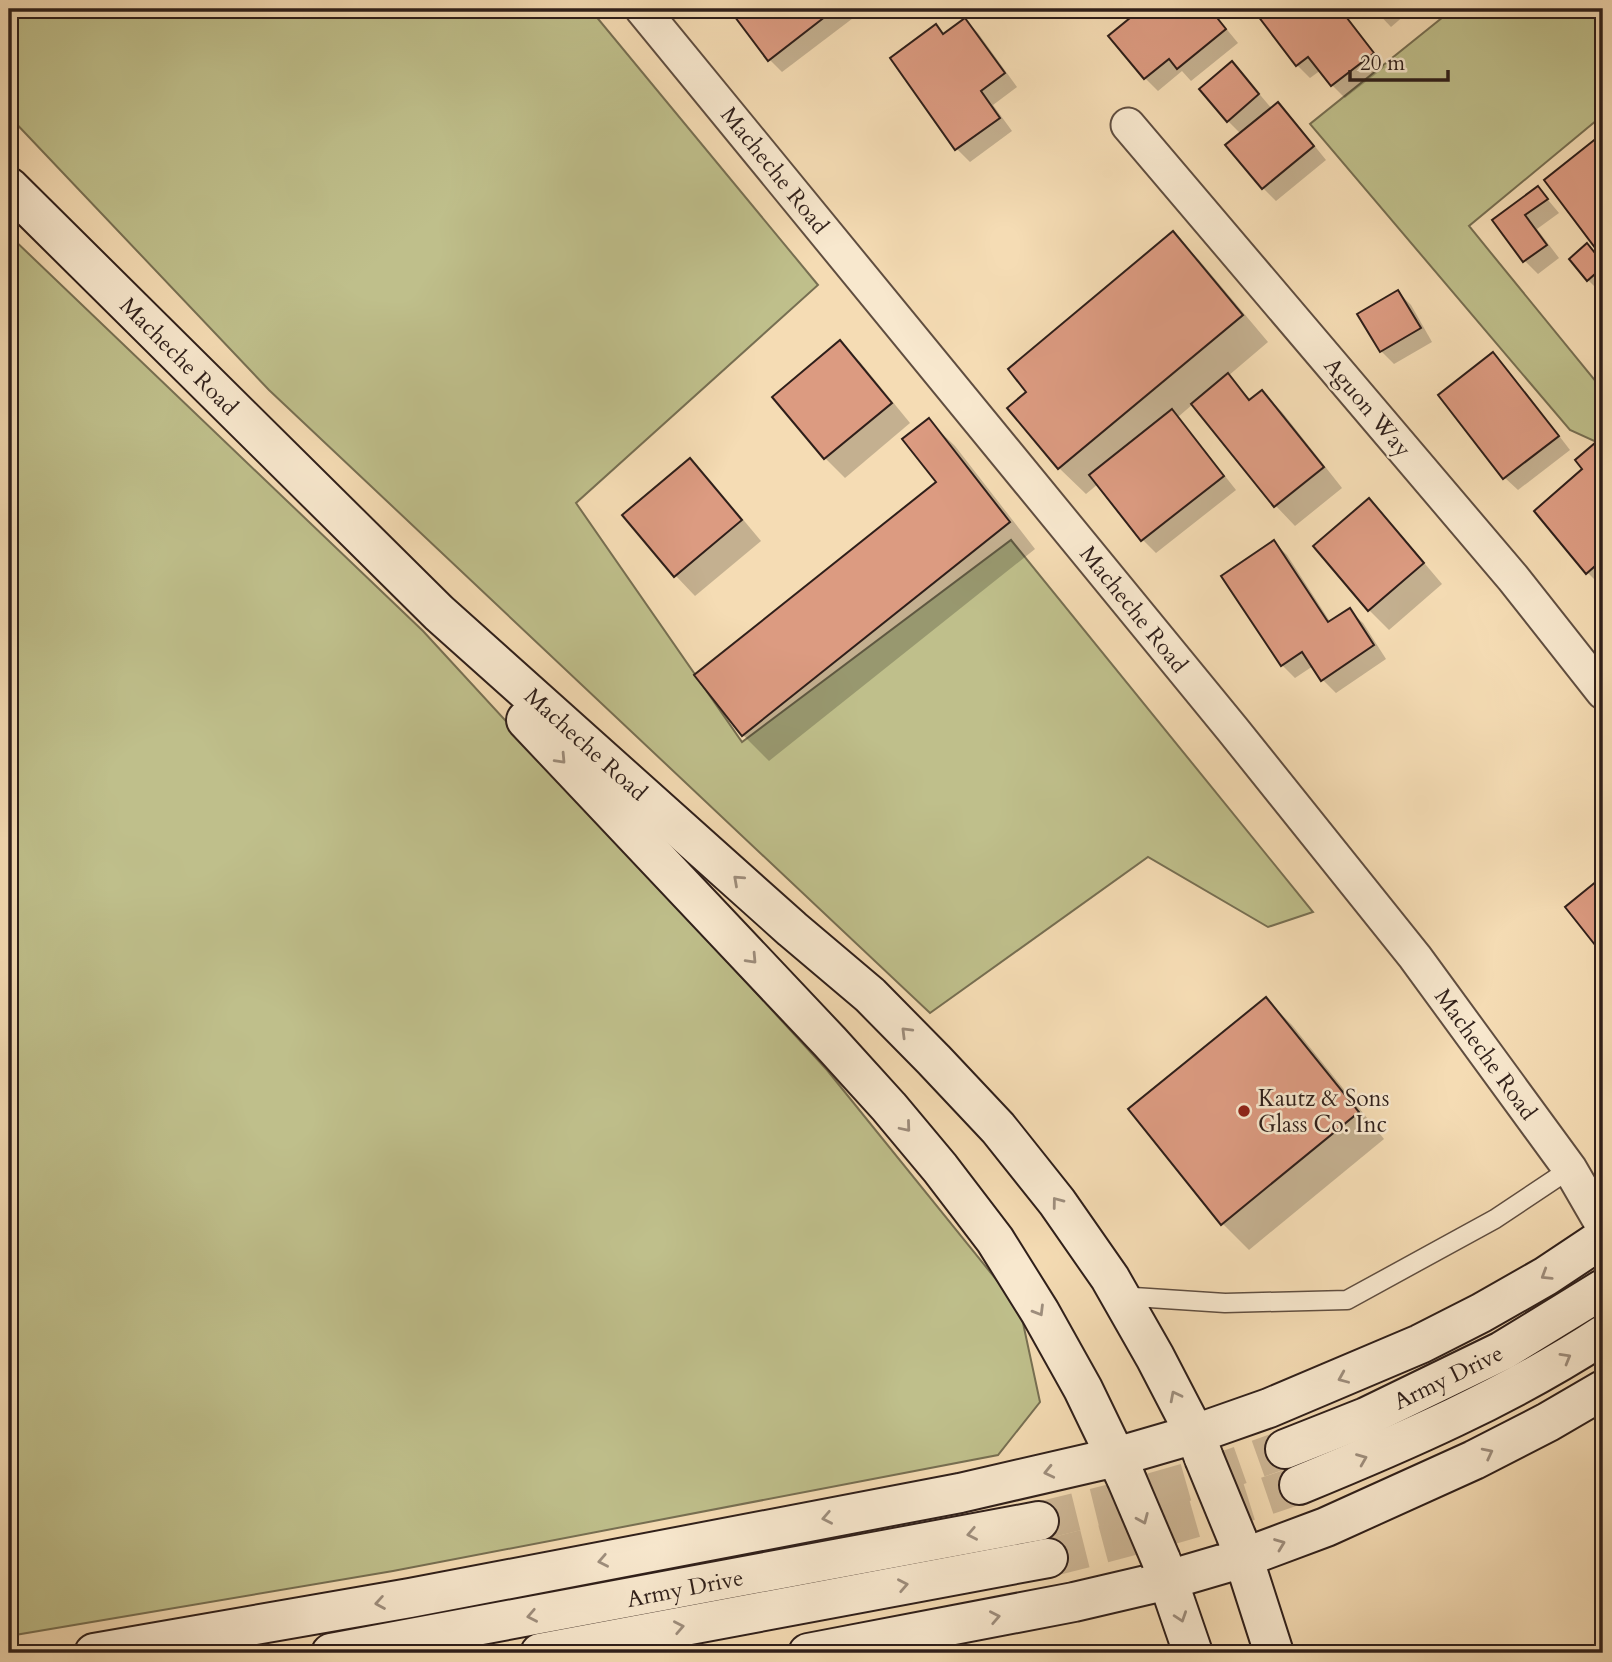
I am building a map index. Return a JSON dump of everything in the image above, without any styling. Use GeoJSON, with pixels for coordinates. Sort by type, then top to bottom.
{"type":"FeatureCollection","features":[{"type":"Feature","properties":{"kind":"main road","name":"Macheche Road"},"geometry":{"type":"LineString","coordinates":[[9,187],[439,613],[792,929],[870,995],[998,1128],[1057,1202],[1110,1278],[1154,1357],[1199,1446],[1240,1548],[1274,1653]]}},
{"type":"Feature","properties":{"kind":"main road","name":"Macheche Road"},"geometry":{"type":"LineString","coordinates":[[439,613],[543,739],[889,1107],[995,1240],[1040,1312],[1083,1389],[1121,1468],[1164,1570],[1193,1653]]}},
{"type":"Feature","properties":{"kind":"main road"},"geometry":{"type":"LineString","coordinates":[[94,1653],[410,1598],[960,1493],[1121,1468],[1199,1446],[1269,1408],[1420,1344],[1482,1313],[1546,1276],[1603,1238]]}},
{"type":"Feature","properties":{"kind":"main road","name":"Army Drive"},"geometry":{"type":"LineString","coordinates":[[1285,1449],[1366,1417],[1502,1351],[1603,1289]]}},
{"type":"Feature","properties":{"kind":"main road","name":"Army Drive"},"geometry":{"type":"LineString","coordinates":[[1299,1485],[1381,1452],[1520,1385],[1603,1335]]}},
{"type":"Feature","properties":{"kind":"main road"},"geometry":{"type":"LineString","coordinates":[[808,1653],[1074,1602],[1164,1570],[1325,1527],[1474,1460],[1603,1390]]}},
{"type":"Feature","properties":{"kind":"main road","name":"Army Drive"},"geometry":{"type":"LineString","coordinates":[[331,1653],[1039,1521]]}},
{"type":"Feature","properties":{"kind":"main road","name":"Army Drive"},"geometry":{"type":"LineString","coordinates":[[540,1653],[1048,1558]]}},
{"type":"Feature","properties":{"kind":"street","name":"Macheche Road"},"geometry":{"type":"LineString","coordinates":[[642,9],[1224,719],[1389,925],[1570,1169],[1603,1226]]}},
{"type":"Feature","properties":{"kind":"street","name":"Aguon Way"},"geometry":{"type":"LineString","coordinates":[[1128,125],[1513,578],[1603,692]]}},
{"type":"Feature","properties":{"kind":"lane"},"geometry":{"type":"LineString","coordinates":[[1119,1296],[1225,1303],[1347,1300],[1496,1219],[1570,1169]]}},
{"type":"Feature","properties":{"kind":"green space"},"geometry":{"type":"Polygon","coordinates":[[[9,9],[590,9],[818,285],[576,503],[742,742],[1011,540],[1313,912],[1268,927],[1148,857],[930,1013],[269,390],[9,116],[9,9]]]}},
{"type":"Feature","properties":{"kind":"green space"},"geometry":{"type":"Polygon","coordinates":[[[1453,9],[1603,9],[1603,115],[1469,226],[1597,383],[1603,386],[1603,445],[1570,430],[1310,124],[1453,9]]]}},
{"type":"Feature","properties":{"kind":"green space"},"geometry":{"type":"Polygon","coordinates":[[[9,235],[423,631],[827,1070],[1020,1309],[1040,1402],[998,1455],[393,1571],[9,1636],[9,235]]]}},
{"type":"Feature","properties":{"kind":"building"},"geometry":{"type":"Polygon","coordinates":[[[729,9],[835,9],[768,61],[729,9]]]}},
{"type":"Feature","properties":{"kind":"building"},"geometry":{"type":"Polygon","coordinates":[[[1141,9],[1210,9],[1226,29],[1177,69],[1169,59],[1144,79],[1108,36],[1141,9]]]}},
{"type":"Feature","properties":{"kind":"building"},"geometry":{"type":"Polygon","coordinates":[[[1268,9],[1340,9],[1374,53],[1331,86],[1308,57],[1296,66],[1258,16],[1268,9]]]}},
{"type":"Feature","properties":{"kind":"building"},"geometry":{"type":"Polygon","coordinates":[[[965,18],[1005,73],[981,91],[1000,118],[955,150],[890,58],[936,24],[943,34],[965,18]]]}},
{"type":"Feature","properties":{"kind":"building"},"geometry":{"type":"Polygon","coordinates":[[[1232,61],[1259,94],[1227,122],[1199,89],[1232,61]]]}},
{"type":"Feature","properties":{"kind":"building"},"geometry":{"type":"Polygon","coordinates":[[[1278,102],[1314,146],[1262,189],[1225,145],[1278,102]]]}},
{"type":"Feature","properties":{"kind":"building"},"geometry":{"type":"Polygon","coordinates":[[[1603,133],[1603,243],[1596,249],[1544,180],[1603,133]]]}},
{"type":"Feature","properties":{"kind":"building"},"geometry":{"type":"Polygon","coordinates":[[[1538,186],[1548,199],[1525,215],[1547,245],[1523,262],[1492,220],[1538,186]]]}},
{"type":"Feature","properties":{"kind":"building"},"geometry":{"type":"Polygon","coordinates":[[[1173,231],[1243,315],[1058,469],[1007,408],[1026,392],[1008,369],[1173,231]]]}},
{"type":"Feature","properties":{"kind":"building"},"geometry":{"type":"Polygon","coordinates":[[[1587,243],[1603,263],[1603,267],[1587,281],[1569,259],[1587,243]]]}},
{"type":"Feature","properties":{"kind":"building"},"geometry":{"type":"Polygon","coordinates":[[[1398,290],[1421,328],[1380,352],[1357,314],[1398,290]]]}},
{"type":"Feature","properties":{"kind":"building"},"geometry":{"type":"Polygon","coordinates":[[[840,340],[892,403],[824,459],[772,397],[840,340]]]}},
{"type":"Feature","properties":{"kind":"building"},"geometry":{"type":"Polygon","coordinates":[[[1493,352],[1559,436],[1503,479],[1438,395],[1493,352]]]}},
{"type":"Feature","properties":{"kind":"building"},"geometry":{"type":"Polygon","coordinates":[[[1228,373],[1249,400],[1262,390],[1324,467],[1274,507],[1191,404],[1228,373]]]}},
{"type":"Feature","properties":{"kind":"building"},"geometry":{"type":"Polygon","coordinates":[[[1172,409],[1224,476],[1141,541],[1089,475],[1172,409]]]}},
{"type":"Feature","properties":{"kind":"building"},"geometry":{"type":"Polygon","coordinates":[[[929,418],[1010,522],[742,736],[694,675],[936,482],[902,439],[929,418]]]}},
{"type":"Feature","properties":{"kind":"building"},"geometry":{"type":"Polygon","coordinates":[[[1595,443],[1603,453],[1603,559],[1586,574],[1534,511],[1582,469],[1575,460],[1595,443]]]}},
{"type":"Feature","properties":{"kind":"building"},"geometry":{"type":"Polygon","coordinates":[[[690,458],[742,520],[674,577],[622,515],[690,458]]]}},
{"type":"Feature","properties":{"kind":"building"},"geometry":{"type":"Polygon","coordinates":[[[1369,498],[1424,563],[1368,611],[1313,546],[1369,498]]]}},
{"type":"Feature","properties":{"kind":"building"},"geometry":{"type":"Polygon","coordinates":[[[1274,540],[1328,622],[1350,608],[1374,645],[1321,681],[1302,652],[1281,666],[1221,576],[1274,540]]]}},
{"type":"Feature","properties":{"kind":"building"},"geometry":{"type":"Polygon","coordinates":[[[1603,876],[1603,955],[1565,907],[1603,876]]]}},
{"type":"Feature","properties":{"kind":"building","name":"Kautz & Sons Glass Co. Inc"},"geometry":{"type":"Polygon","coordinates":[[[1266,997],[1359,1112],[1221,1225],[1128,1109],[1266,997]]]}},
{"type":"Feature","properties":{"kind":"tunnel"},"geometry":{"type":"LineString","coordinates":[[1039,1521],[1215,1474],[1285,1449]]}},
{"type":"Feature","properties":{"kind":"tunnel"},"geometry":{"type":"LineString","coordinates":[[1048,1558],[1174,1525],[1299,1485]]}},
{"type":"Feature","properties":{"kind":"place","name":"Kautz & Sons Glass Co. Inc"},"geometry":{"type":"Point","coordinates":[1244,1111]}}]}
